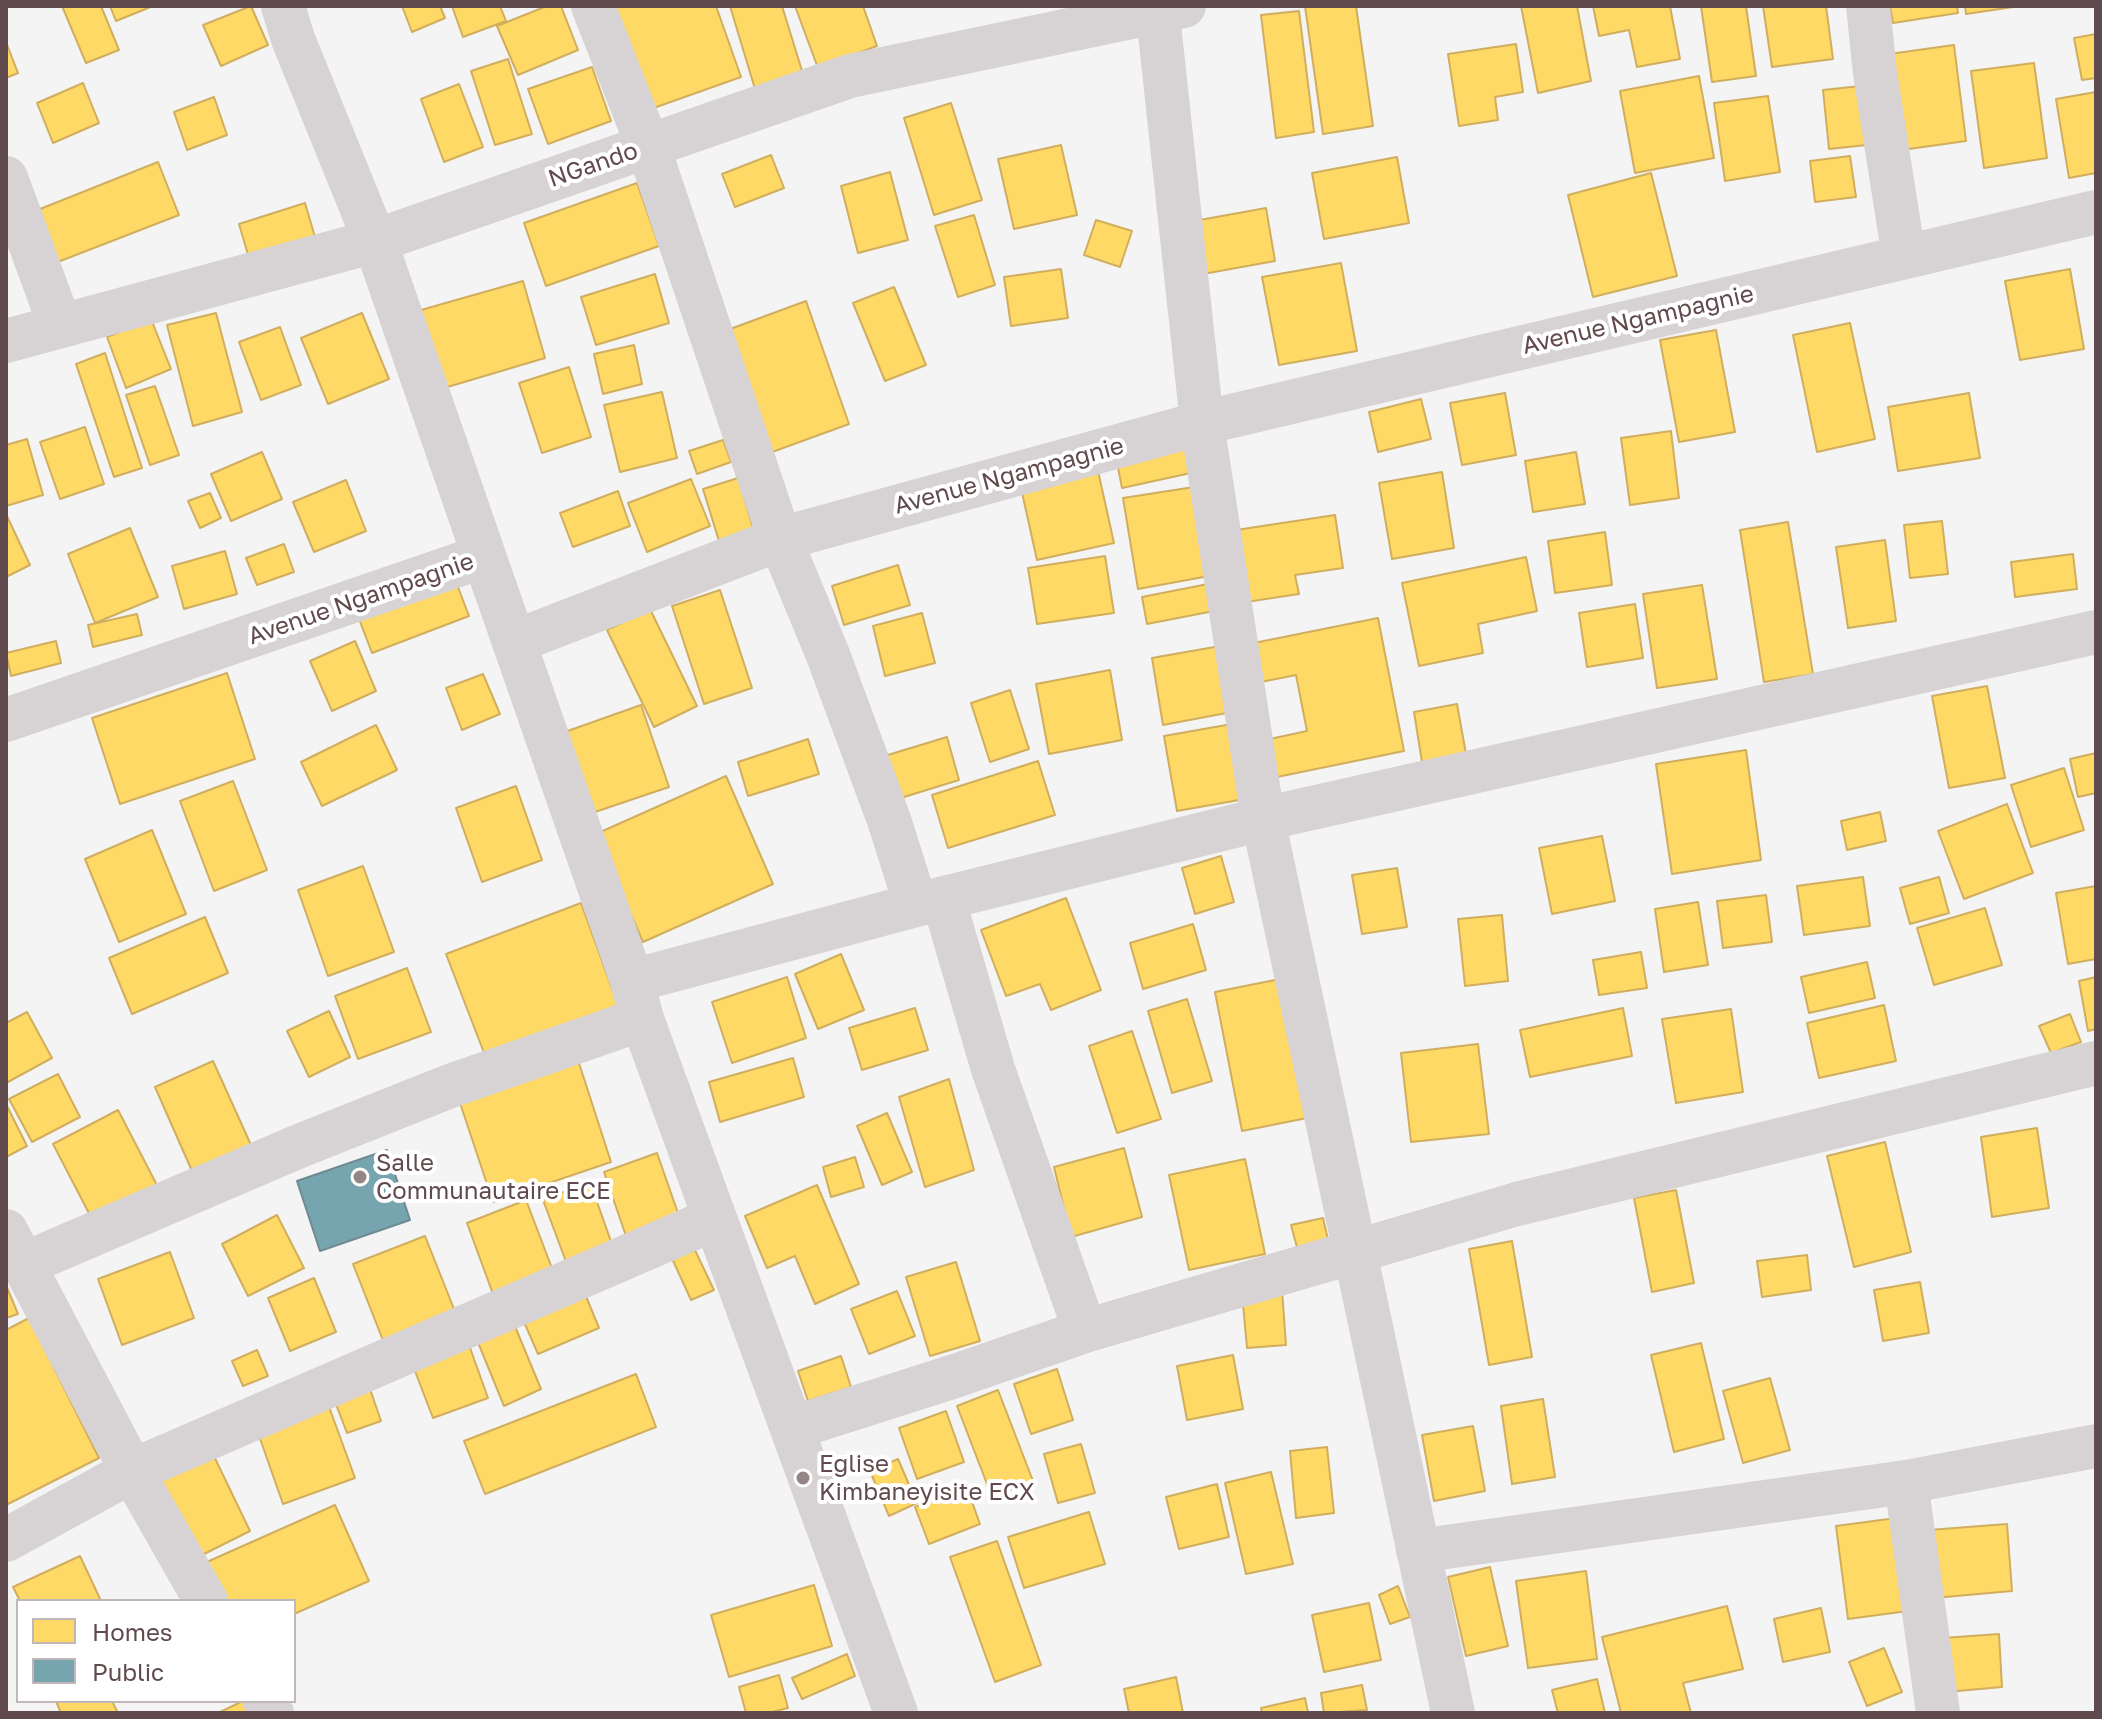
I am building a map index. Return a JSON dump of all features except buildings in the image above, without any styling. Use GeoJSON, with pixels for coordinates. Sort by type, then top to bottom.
{"type":"FeatureCollection","features":[{"type":"Feature","properties":{"kind":"street"},"geometry":{"type":"LineString","coordinates":[[283,6],[293,39],[375,241],[484,556]]}},
{"type":"Feature","properties":{"kind":"street"},"geometry":{"type":"LineString","coordinates":[[593,6],[648,146],[780,539],[828,655],[889,820],[930,901],[1085,1331]]}},
{"type":"Feature","properties":{"kind":"street"},"geometry":{"type":"LineString","coordinates":[[1868,6],[1875,73],[1904,257]]}},
{"type":"Feature","properties":{"kind":"street"},"geometry":{"type":"LineString","coordinates":[[1166,8],[1202,423],[1263,819],[1453,1713]]}},
{"type":"Feature","properties":{"kind":"street","name":"NGando"},"geometry":{"type":"LineString","coordinates":[[6,341],[375,241],[850,76],[1166,8]]}},
{"type":"Feature","properties":{"kind":"street"},"geometry":{"type":"LineString","coordinates":[[6,178],[60,325]]}},
{"type":"Feature","properties":{"kind":"street","name":"Avenue Ngampagnie"},"geometry":{"type":"LineString","coordinates":[[6,720],[484,556],[514,642],[780,539],[1202,423],[2096,212]]}},
{"type":"Feature","properties":{"kind":"street"},"geometry":{"type":"LineString","coordinates":[[205,1599],[132,1471],[15,1248],[297,1147],[450,1086],[637,1000],[930,901],[1263,819],[2096,632]]}},
{"type":"Feature","properties":{"kind":"street"},"geometry":{"type":"LineString","coordinates":[[514,642],[714,1219],[896,1713]]}},
{"type":"Feature","properties":{"kind":"street"},"geometry":{"type":"LineString","coordinates":[[792,1428],[1085,1331],[1517,1204],[2096,1063]]}},
{"type":"Feature","properties":{"kind":"street"},"geometry":{"type":"LineString","coordinates":[[6,1540],[132,1471],[714,1219]]}},
{"type":"Feature","properties":{"kind":"street"},"geometry":{"type":"LineString","coordinates":[[1418,1551],[1906,1482],[2096,1446]]}},
{"type":"Feature","properties":{"kind":"street"},"geometry":{"type":"LineString","coordinates":[[1906,1482],[1938,1713]]}},
{"type":"Feature","properties":{"kind":"place","name":"Salle Communautaire ECE"},"geometry":{"type":"Point","coordinates":[360,1177]}},
{"type":"Feature","properties":{"kind":"place","name":"Eglise Kimbaneyisite ECX"},"geometry":{"type":"Point","coordinates":[803,1478]}}]}
